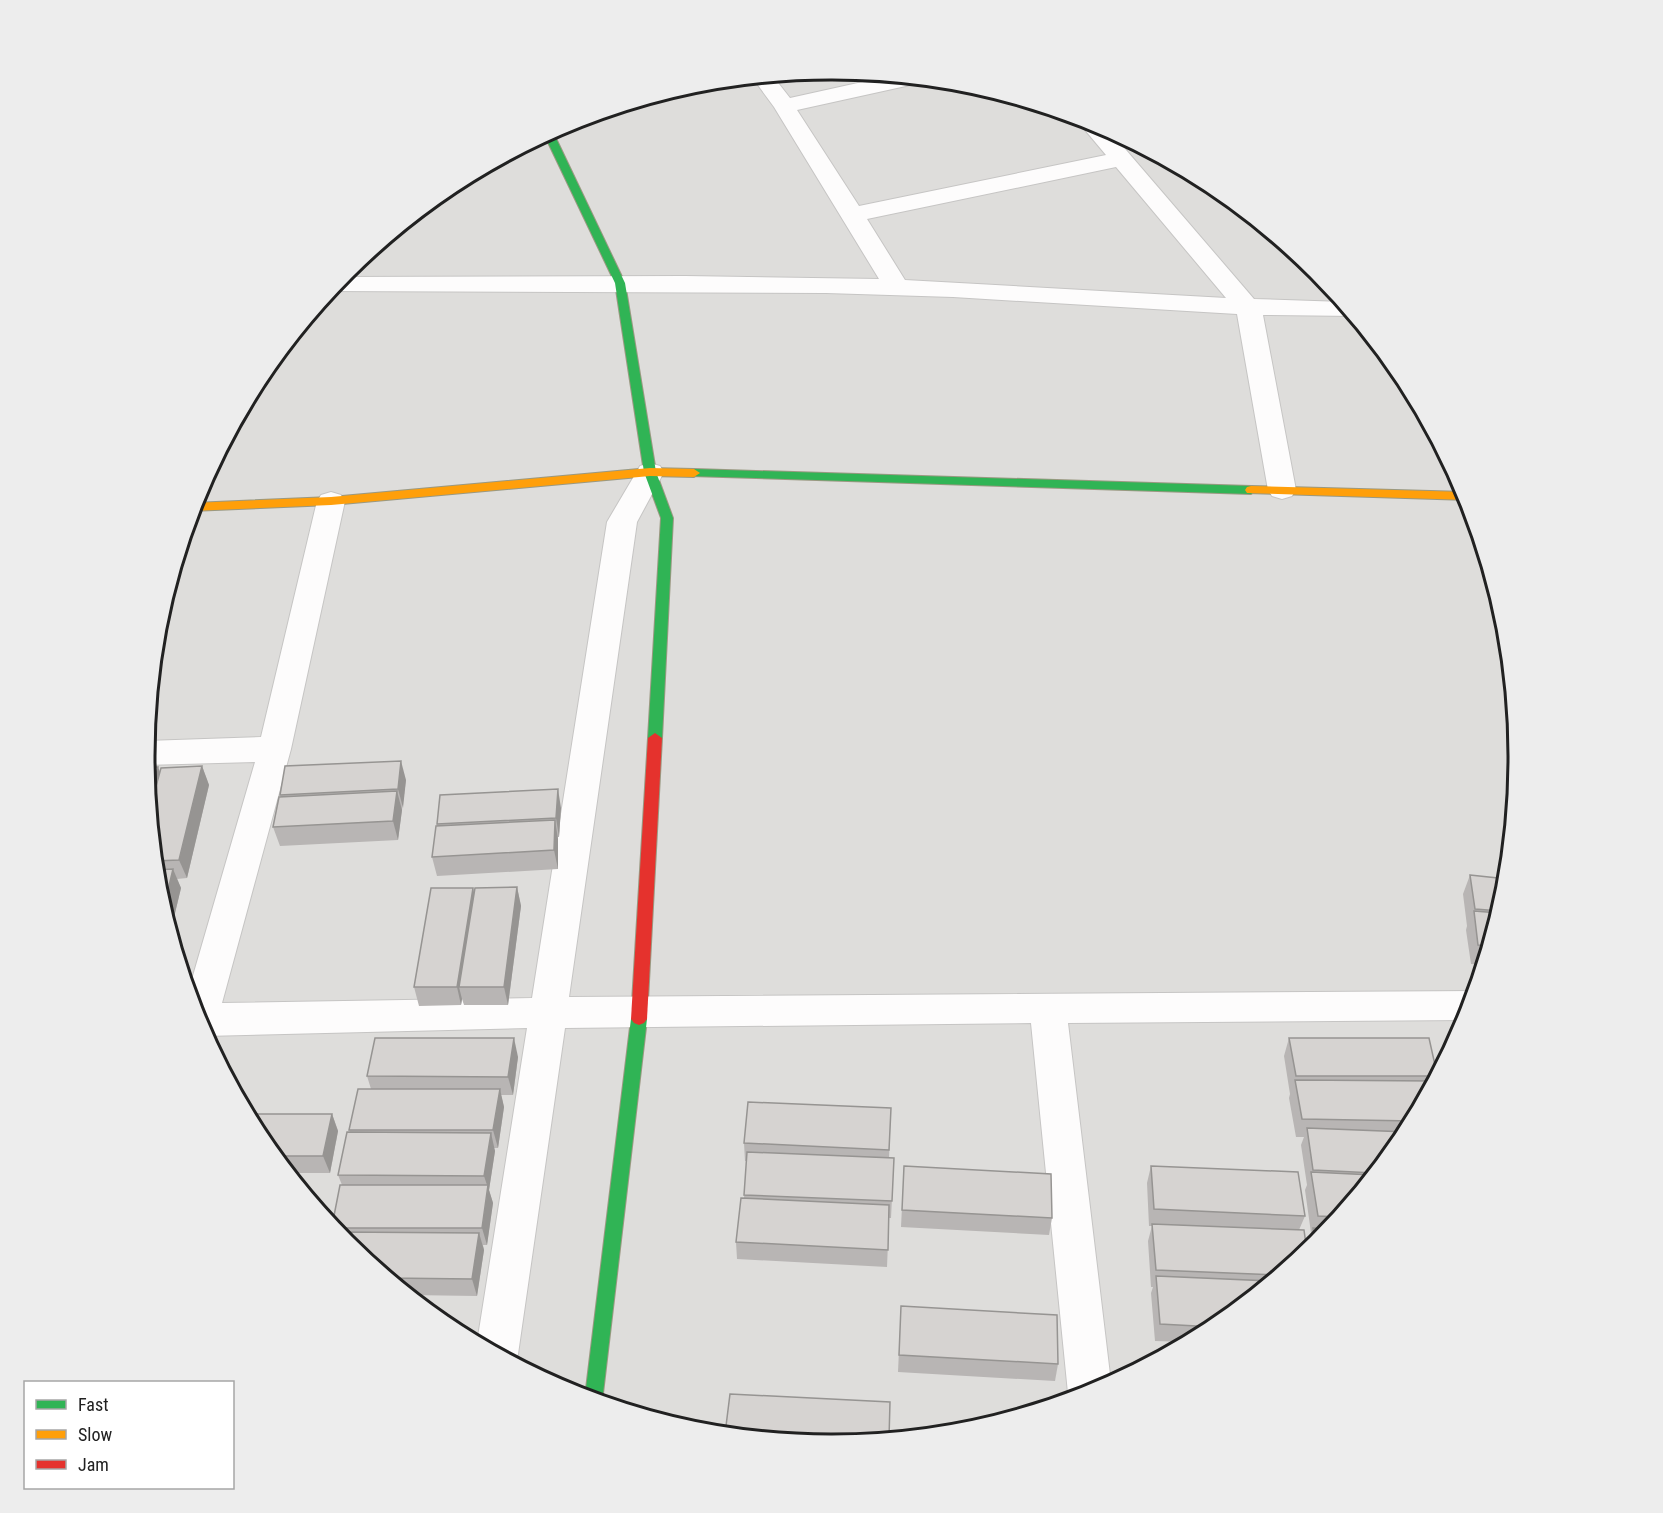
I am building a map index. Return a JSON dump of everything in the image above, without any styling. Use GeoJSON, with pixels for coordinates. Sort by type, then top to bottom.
{"type":"FeatureCollection","features":[{"type":"Feature","properties":{"kind":"street"},"geometry":{"type":"LineString","coordinates":[[784,106],[891,82]]}},
{"type":"Feature","properties":{"kind":"street"},"geometry":{"type":"LineString","coordinates":[[767,83],[784,106],[897,287]]}},
{"type":"Feature","properties":{"kind":"street"},"geometry":{"type":"LineString","coordinates":[[1103,136],[1249,309],[1282,490]]}},
{"type":"Feature","properties":{"kind":"street"},"geometry":{"type":"LineString","coordinates":[[552,140],[620,283],[650,472],[667,518],[640,1011],[595,1391]]}},
{"type":"Feature","properties":{"kind":"street"},"geometry":{"type":"LineString","coordinates":[[851,215],[1122,159]]}},
{"type":"Feature","properties":{"kind":"street"},"geometry":{"type":"LineString","coordinates":[[347,285],[620,283],[897,287],[1249,309],[1340,310]]}},
{"type":"Feature","properties":{"kind":"street"},"geometry":{"type":"LineString","coordinates":[[498,1346],[622,522],[650,472]]}},
{"type":"Feature","properties":{"kind":"street"},"geometry":{"type":"LineString","coordinates":[[202,507],[331,501],[650,472],[1456,496]]}},
{"type":"Feature","properties":{"kind":"street"},"geometry":{"type":"LineString","coordinates":[[202,1006],[275,749],[331,501]]}},
{"type":"Feature","properties":{"kind":"street"},"geometry":{"type":"LineString","coordinates":[[155,753],[275,749]]}},
{"type":"Feature","properties":{"kind":"street"},"geometry":{"type":"LineString","coordinates":[[208,1020],[640,1011],[1461,1005]]}},
{"type":"Feature","properties":{"kind":"street"},"geometry":{"type":"LineString","coordinates":[[1048,1008],[1089,1383]]}},
{"type":"Feature","properties":{"kind":"shaded area"},"geometry":{"type":"Polygon","coordinates":[[[787,81],[876,81],[920,85],[1007,103],[1049,115],[1131,149],[1170,170],[1244,219],[1310,278],[1340,310],[1369,344],[1418,418],[1439,457],[1473,539],[1495,624],[1503,668],[1507,712],[1507,801],[1503,845],[1485,932],[1473,974],[1439,1056],[1418,1095],[1369,1169],[1310,1235],[1278,1265],[1244,1294],[1170,1343],[1131,1364],[1049,1398],[964,1420],[920,1428],[832,1434],[787,1432],[743,1428],[656,1410],[614,1398],[532,1364],[493,1343],[419,1294],[353,1235],[323,1203],[294,1169],[245,1095],[224,1056],[190,974],[168,889],[160,845],[156,801],[156,712],[160,668],[178,581],[190,539],[224,457],[245,418],[294,344],[353,278],[385,248],[419,219],[493,170],[532,149],[614,115],[699,93],[743,85],[787,81]]]}},
{"type":"Feature","properties":{"kind":"building"},"geometry":{"type":"Polygon","coordinates":[[[401,761],[398,789],[280,795],[285,766],[401,761]]]}},
{"type":"Feature","properties":{"kind":"building"},"geometry":{"type":"Polygon","coordinates":[[[202,766],[179,860],[163,861],[156,787],[161,768],[202,766]]]}},
{"type":"Feature","properties":{"kind":"building"},"geometry":{"type":"Polygon","coordinates":[[[558,789],[556,818],[437,824],[440,795],[558,789]]]}},
{"type":"Feature","properties":{"kind":"building"},"geometry":{"type":"Polygon","coordinates":[[[397,791],[393,821],[273,827],[279,797],[397,791]]]}},
{"type":"Feature","properties":{"kind":"building"},"geometry":{"type":"Polygon","coordinates":[[[555,820],[554,850],[432,857],[436,826],[555,820]]]}},
{"type":"Feature","properties":{"kind":"building"},"geometry":{"type":"Polygon","coordinates":[[[164,869],[173,869],[168,890],[168,889],[164,869]]]}},
{"type":"Feature","properties":{"kind":"building"},"geometry":{"type":"Polygon","coordinates":[[[1470,875],[1497,878],[1490,910],[1475,909],[1470,875]]]}},
{"type":"Feature","properties":{"kind":"building"},"geometry":{"type":"Polygon","coordinates":[[[517,887],[504,987],[459,987],[475,888],[517,887]]]}},
{"type":"Feature","properties":{"kind":"building"},"geometry":{"type":"Polygon","coordinates":[[[431,888],[473,888],[457,987],[414,987],[431,888]]]}},
{"type":"Feature","properties":{"kind":"building"},"geometry":{"type":"Polygon","coordinates":[[[1474,911],[1490,912],[1481,945],[1478,945],[1474,911]]]}},
{"type":"Feature","properties":{"kind":"building"},"geometry":{"type":"Polygon","coordinates":[[[375,1038],[514,1038],[508,1077],[367,1076],[375,1038]]]}},
{"type":"Feature","properties":{"kind":"building"},"geometry":{"type":"Polygon","coordinates":[[[1289,1038],[1429,1038],[1435,1064],[1428,1076],[1296,1076],[1289,1038]]]}},
{"type":"Feature","properties":{"kind":"building"},"geometry":{"type":"Polygon","coordinates":[[[1295,1080],[1426,1081],[1402,1121],[1302,1119],[1295,1080]]]}},
{"type":"Feature","properties":{"kind":"building"},"geometry":{"type":"Polygon","coordinates":[[[358,1089],[500,1089],[493,1130],[349,1130],[358,1089]]]}},
{"type":"Feature","properties":{"kind":"building"},"geometry":{"type":"Polygon","coordinates":[[[748,1102],[891,1108],[889,1150],[744,1143],[748,1102]]]}},
{"type":"Feature","properties":{"kind":"building"},"geometry":{"type":"Polygon","coordinates":[[[257,1114],[332,1114],[323,1156],[285,1156],[257,1114]]]}},
{"type":"Feature","properties":{"kind":"building"},"geometry":{"type":"Polygon","coordinates":[[[1307,1128],[1395,1132],[1366,1173],[1313,1170],[1307,1128]]]}},
{"type":"Feature","properties":{"kind":"building"},"geometry":{"type":"Polygon","coordinates":[[[347,1132],[491,1133],[484,1176],[338,1175],[347,1132]]]}},
{"type":"Feature","properties":{"kind":"building"},"geometry":{"type":"Polygon","coordinates":[[[747,1152],[894,1158],[892,1201],[744,1195],[747,1152]]]}},
{"type":"Feature","properties":{"kind":"building"},"geometry":{"type":"Polygon","coordinates":[[[904,1166],[1051,1174],[1052,1218],[902,1210],[904,1166]]]}},
{"type":"Feature","properties":{"kind":"building"},"geometry":{"type":"Polygon","coordinates":[[[1151,1166],[1298,1172],[1305,1216],[1154,1209],[1151,1166]]]}},
{"type":"Feature","properties":{"kind":"building"},"geometry":{"type":"Polygon","coordinates":[[[1311,1172],[1364,1175],[1327,1216],[1318,1216],[1311,1172]]]}},
{"type":"Feature","properties":{"kind":"building"},"geometry":{"type":"Polygon","coordinates":[[[340,1185],[488,1185],[482,1228],[346,1228],[334,1215],[340,1185]]]}},
{"type":"Feature","properties":{"kind":"building"},"geometry":{"type":"Polygon","coordinates":[[[741,1198],[889,1205],[888,1250],[736,1242],[741,1198]]]}},
{"type":"Feature","properties":{"kind":"building"},"geometry":{"type":"Polygon","coordinates":[[[1152,1224],[1304,1230],[1305,1239],[1267,1275],[1156,1270],[1152,1224]]]}},
{"type":"Feature","properties":{"kind":"building"},"geometry":{"type":"Polygon","coordinates":[[[350,1232],[479,1233],[472,1279],[400,1278],[350,1232]]]}},
{"type":"Feature","properties":{"kind":"building"},"geometry":{"type":"Polygon","coordinates":[[[1156,1276],[1260,1281],[1197,1326],[1160,1324],[1156,1276]]]}},
{"type":"Feature","properties":{"kind":"building"},"geometry":{"type":"Polygon","coordinates":[[[901,1306],[1057,1315],[1058,1364],[899,1355],[901,1306]]]}},
{"type":"Feature","properties":{"kind":"building"},"geometry":{"type":"Polygon","coordinates":[[[730,1394],[890,1402],[889,1431],[832,1434],[787,1432],[726,1425],[730,1394]]]}},
{"type":"Feature","properties":{"kind":"traffic: fast"},"geometry":{"type":"LineString","coordinates":[[552,140],[620,283],[650,472],[667,518],[655,738]]}},
{"type":"Feature","properties":{"kind":"traffic: fast"},"geometry":{"type":"LineString","coordinates":[[694,473],[1251,490]]}},
{"type":"Feature","properties":{"kind":"traffic: fast"},"geometry":{"type":"LineString","coordinates":[[595,1391],[639,1019]]}},
{"type":"Feature","properties":{"kind":"traffic: slow"},"geometry":{"type":"LineString","coordinates":[[202,507],[331,501],[650,472],[694,473]]}},
{"type":"Feature","properties":{"kind":"traffic: slow"},"geometry":{"type":"LineString","coordinates":[[1251,490],[1456,496]]}},
{"type":"Feature","properties":{"kind":"traffic: jam"},"geometry":{"type":"LineString","coordinates":[[639,1019],[655,738]]}}]}
